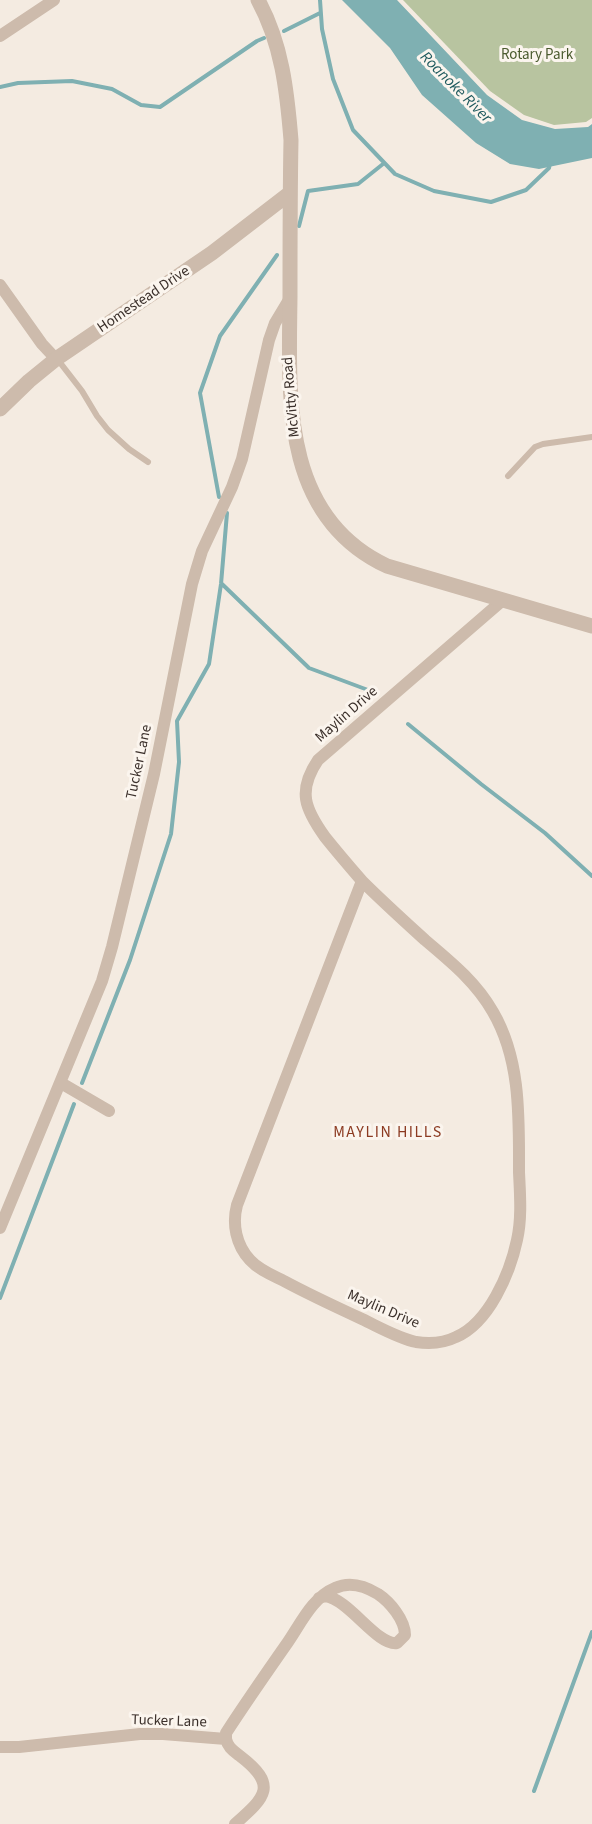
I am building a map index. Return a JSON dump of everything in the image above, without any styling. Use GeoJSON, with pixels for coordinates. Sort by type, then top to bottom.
{"type":"FeatureCollection","features":[{"type":"Feature","properties":{"kind":"street"},"geometry":{"type":"LineString","coordinates":[[0,36],[54,0]]}},
{"type":"Feature","properties":{"kind":"street","name":"McVitty Road"},"geometry":{"type":"LineString","coordinates":[[258,0],[276,40],[288,102],[291,140],[289,381],[292,423],[304,471],[324,515],[350,544],[369,557],[404,571],[592,626]]}},
{"type":"Feature","properties":{"kind":"street","name":"Homestead Drive"},"geometry":{"type":"LineString","coordinates":[[0,409],[56,358],[212,253],[290,193]]}},
{"type":"Feature","properties":{"kind":"street"},"geometry":{"type":"LineString","coordinates":[[0,285],[42,344],[56,358]]}},
{"type":"Feature","properties":{"kind":"street","name":"Tucker Lane"},"geometry":{"type":"LineString","coordinates":[[0,1228],[102,981],[154,774],[192,584],[202,551],[232,487],[242,459],[269,340],[290,298]]}},
{"type":"Feature","properties":{"kind":"street","name":"Maylin Drive"},"geometry":{"type":"LineString","coordinates":[[362,881],[237,1205],[235,1223],[237,1237],[250,1260],[260,1269],[289,1284],[403,1338],[429,1343],[443,1342],[457,1337],[476,1323],[490,1305],[504,1281],[518,1238],[519,1134],[514,1075],[504,1035],[494,1013],[464,974],[386,906],[362,881],[312,819],[305,796],[310,772],[318,760],[503,600]]}},
{"type":"Feature","properties":{"kind":"street"},"geometry":{"type":"LineString","coordinates":[[61,1083],[109,1111]]}},
{"type":"Feature","properties":{"kind":"street"},"geometry":{"type":"LineString","coordinates":[[225,1739],[226,1733],[266,1671],[319,1598],[335,1587],[356,1585],[381,1596],[404,1624],[405,1635],[397,1642],[387,1641],[336,1600],[325,1596],[319,1598]]}},
{"type":"Feature","properties":{"kind":"street","name":"Tucker Lane"},"geometry":{"type":"LineString","coordinates":[[0,1747],[140,1734],[225,1739],[229,1747],[256,1768],[263,1782],[264,1791],[257,1805],[236,1824]]}},
{"type":"Feature","properties":{"kind":"lane"},"geometry":{"type":"LineString","coordinates":[[56,358],[108,430],[148,462]]}},
{"type":"Feature","properties":{"kind":"lane"},"geometry":{"type":"LineString","coordinates":[[508,476],[535,447],[592,437]]}},
{"type":"Feature","properties":{"kind":"green space","name":"Rotary Park"},"geometry":{"type":"Polygon","coordinates":[[[403,0],[592,0],[592,118],[586,122],[554,125],[524,115],[490,91],[403,0]]]}},
{"type":"Feature","properties":{"kind":"water","name":"Roanoke River"},"geometry":{"type":"Polygon","coordinates":[[[342,0],[397,0],[487,95],[522,120],[555,129],[588,127],[592,124],[592,158],[539,169],[510,164],[476,143],[422,95],[390,48],[342,0]]]}},
{"type":"Feature","properties":{"kind":"waterway"},"geometry":{"type":"LineString","coordinates":[[320,0],[322,29],[333,79],[353,130],[395,174],[434,191],[491,202],[526,190],[549,168],[550,163]]}},
{"type":"Feature","properties":{"kind":"waterway"},"geometry":{"type":"LineString","coordinates":[[284,31],[320,13]]}},
{"type":"Feature","properties":{"kind":"waterway"},"geometry":{"type":"LineString","coordinates":[[0,87],[18,83],[72,81],[112,89],[141,105],[160,107],[264,38]]}},
{"type":"Feature","properties":{"kind":"waterway"},"geometry":{"type":"LineString","coordinates":[[299,226],[308,191],[358,184],[383,164]]}},
{"type":"Feature","properties":{"kind":"waterway"},"geometry":{"type":"LineString","coordinates":[[219,497],[200,393],[220,336],[277,255]]}},
{"type":"Feature","properties":{"kind":"waterway"},"geometry":{"type":"LineString","coordinates":[[82,1083],[130,960],[171,834],[179,762],[177,721],[209,664],[221,584],[227,513]]}},
{"type":"Feature","properties":{"kind":"waterway"},"geometry":{"type":"LineString","coordinates":[[222,584],[309,668],[368,690]]}},
{"type":"Feature","properties":{"kind":"waterway"},"geometry":{"type":"LineString","coordinates":[[408,724],[545,833],[592,876]]}},
{"type":"Feature","properties":{"kind":"waterway"},"geometry":{"type":"LineString","coordinates":[[0,1298],[74,1104]]}},
{"type":"Feature","properties":{"kind":"waterway"},"geometry":{"type":"LineString","coordinates":[[534,1791],[592,1632]]}},
{"type":"Feature","properties":{"kind":"district","name":"MAYLIN HILLS"},"geometry":{"type":"Point","coordinates":[388,1133]}}]}
